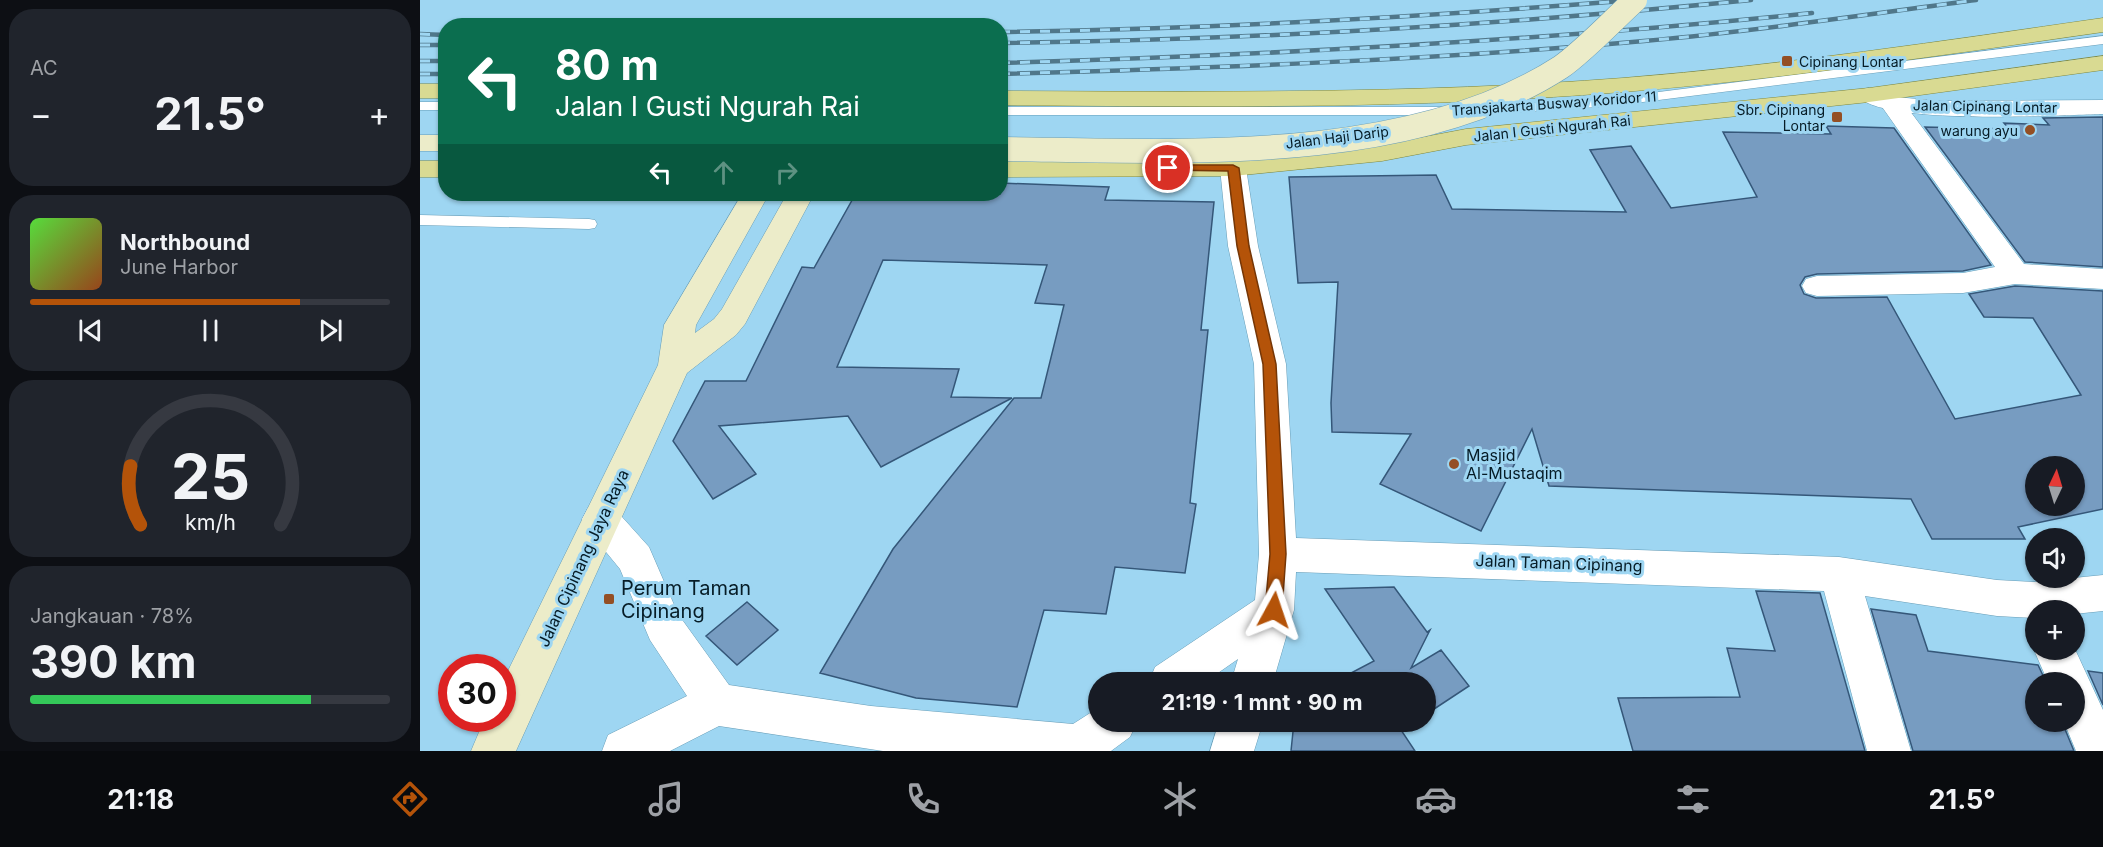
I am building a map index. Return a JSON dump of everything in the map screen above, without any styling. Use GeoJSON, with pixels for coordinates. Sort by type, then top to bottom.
{"type":"FeatureCollection","features":[{"type":"Feature","properties":{"kind":"main road","name":"Jalan Haji Darip"},"geometry":{"type":"LineString","coordinates":[[1008,127],[1283,126],[1429,110],[1494,88],[1561,51],[1616,0]]}},
{"type":"Feature","properties":{"kind":"main road","name":"Jalan Haji Darip"},"geometry":{"type":"LineString","coordinates":[[1008,149],[1209,151],[1326,141],[1428,125],[1489,105],[1562,66],[1635,0]]}},
{"type":"Feature","properties":{"kind":"main road"},"geometry":{"type":"LineString","coordinates":[[1008,98],[1279,100],[1621,85],[1786,70],[2103,25]]}},
{"type":"Feature","properties":{"kind":"main road"},"geometry":{"type":"LineString","coordinates":[[2007,38],[2058,69]]}},
{"type":"Feature","properties":{"kind":"main road","name":"Jalan I Gusti Ngurah Rai"},"geometry":{"type":"LineString","coordinates":[[1008,169],[1233,168],[1382,153],[1466,137],[1880,99],[2103,63]]}},
{"type":"Feature","properties":{"kind":"main road"},"geometry":{"type":"LineString","coordinates":[[420,91],[438,92]]}},
{"type":"Feature","properties":{"kind":"main road"},"geometry":{"type":"LineString","coordinates":[[420,124],[438,124]]}},
{"type":"Feature","properties":{"kind":"main road"},"geometry":{"type":"LineString","coordinates":[[420,143],[438,143]]}},
{"type":"Feature","properties":{"kind":"main road"},"geometry":{"type":"LineString","coordinates":[[420,169],[438,169]]}},
{"type":"Feature","properties":{"kind":"main road","name":"Jalan Cipinang Jaya Raya"},"geometry":{"type":"LineString","coordinates":[[493,751],[674,365],[680,325],[751,201]]}},
{"type":"Feature","properties":{"kind":"main road","name":"Jalan Cipinang Jaya Raya"},"geometry":{"type":"LineString","coordinates":[[674,365],[725,327],[734,316],[796,201]]}},
{"type":"Feature","properties":{"kind":"street","name":"Jalan Cipinang Lontar"},"geometry":{"type":"LineString","coordinates":[[1880,99],[1938,108],[2103,107]]}},
{"type":"Feature","properties":{"kind":"street"},"geometry":{"type":"LineString","coordinates":[[1880,99],[2015,274]]}},
{"type":"Feature","properties":{"kind":"street"},"geometry":{"type":"LineString","coordinates":[[1233,168],[1243,246],[1269,364],[1278,554],[1274,610],[1255,672]]}},
{"type":"Feature","properties":{"kind":"street"},"geometry":{"type":"LineString","coordinates":[[1817,286],[1963,283],[2015,274],[2103,279]]}},
{"type":"Feature","properties":{"kind":"street"},"geometry":{"type":"LineString","coordinates":[[601,519],[636,559],[664,627],[717,704]]}},
{"type":"Feature","properties":{"kind":"street","name":"Jalan Taman Cipinang"},"geometry":{"type":"LineString","coordinates":[[1278,554],[1839,574],[2025,603]]}},
{"type":"Feature","properties":{"kind":"street"},"geometry":{"type":"LineString","coordinates":[[1839,574],[1889,751]]}},
{"type":"Feature","properties":{"kind":"street","name":"Jalan Taman Cipinang"},"geometry":{"type":"LineString","coordinates":[[2064,600],[2103,593]]}},
{"type":"Feature","properties":{"kind":"street"},"geometry":{"type":"LineString","coordinates":[[1184,672],[1274,610]]}},
{"type":"Feature","properties":{"kind":"street"},"geometry":{"type":"LineString","coordinates":[[624,751],[717,704],[871,728],[1080,749],[1102,732]]}},
{"type":"Feature","properties":{"kind":"street"},"geometry":{"type":"LineString","coordinates":[[2085,720],[2099,751]]}},
{"type":"Feature","properties":{"kind":"street"},"geometry":{"type":"LineString","coordinates":[[1232,751],[1237,732]]}},
{"type":"Feature","properties":{"kind":"lane","name":"Transjakarta Busway Koridor 11"},"geometry":{"type":"LineString","coordinates":[[1008,111],[1295,112],[1522,109],[1611,102],[2103,40]]}},
{"type":"Feature","properties":{"kind":"lane"},"geometry":{"type":"LineString","coordinates":[[420,106],[438,106]]}},
{"type":"Feature","properties":{"kind":"lane"},"geometry":{"type":"LineString","coordinates":[[420,220],[589,224]]}},
{"type":"Feature","properties":{"kind":"building"},"geometry":{"type":"Polygon","coordinates":[[[2103,117],[2103,267],[2025,262],[1925,127],[2009,129],[2004,123],[2049,125],[2043,118],[2103,117]]]}},
{"type":"Feature","properties":{"kind":"building"},"geometry":{"type":"Polygon","coordinates":[[[1826,126],[1894,128],[1991,265],[1963,271],[1817,274],[1805,277],[1800,285],[1804,294],[1816,298],[1887,297],[1955,419],[2081,395],[2033,318],[1984,317],[1969,294],[2015,286],[2103,291],[2103,509],[2085,513],[2085,456],[2025,456],[2025,516],[2070,516],[2018,527],[2025,539],[1932,539],[1911,499],[1549,486],[1532,429],[1481,531],[1380,484],[1411,434],[1332,432],[1331,403],[1338,282],[1298,283],[1289,177],[1436,175],[1452,209],[1626,212],[1590,150],[1631,146],[1671,208],[1757,197],[1723,132],[1831,134],[1826,126]]]}},
{"type":"Feature","properties":{"kind":"building"},"geometry":{"type":"Polygon","coordinates":[[[1008,183],[1109,187],[1105,200],[1214,202],[1201,330],[1208,330],[1190,503],[1196,504],[1185,573],[1115,567],[1106,614],[1044,610],[1017,707],[916,698],[820,673],[893,549],[1014,398],[1041,398],[1064,305],[1035,303],[1047,265],[883,260],[837,367],[959,369],[951,397],[1012,398],[881,467],[848,416],[719,426],[756,474],[713,499],[673,441],[705,381],[746,381],[802,267],[814,268],[852,201],[1008,201],[1008,183]]]}},
{"type":"Feature","properties":{"kind":"building"},"geometry":{"type":"Polygon","coordinates":[[[1394,587],[1427,632],[1430,630],[1411,668],[1441,650],[1469,686],[1436,708],[1436,672],[1353,672],[1374,661],[1325,589],[1394,587]]]}},
{"type":"Feature","properties":{"kind":"building"},"geometry":{"type":"Polygon","coordinates":[[[1756,591],[1820,593],[1865,751],[1633,751],[1618,698],[1740,697],[1727,648],[1775,651],[1756,591]]]}},
{"type":"Feature","properties":{"kind":"building"},"geometry":{"type":"Polygon","coordinates":[[[747,602],[778,630],[737,665],[706,636],[747,602]]]}},
{"type":"Feature","properties":{"kind":"building"},"geometry":{"type":"Polygon","coordinates":[[[1871,609],[1916,615],[1928,651],[2038,665],[2041,672],[2025,672],[2025,732],[2066,732],[2074,751],[1913,751],[1871,609]]]}},
{"type":"Feature","properties":{"kind":"building"},"geometry":{"type":"Polygon","coordinates":[[[2088,671],[2103,673],[2103,705],[2088,671]]]}},
{"type":"Feature","properties":{"kind":"building"},"geometry":{"type":"Polygon","coordinates":[[[1293,732],[1402,732],[1415,751],[1291,751],[1293,732]]]}},
{"type":"Feature","properties":{"kind":"railway"},"geometry":{"type":"LineString","coordinates":[[1008,32],[1317,21],[1634,0]]}},
{"type":"Feature","properties":{"kind":"railway"},"geometry":{"type":"LineString","coordinates":[[1008,43],[1188,39],[1376,30],[1563,17],[1751,0]]}},
{"type":"Feature","properties":{"kind":"railway"},"geometry":{"type":"LineString","coordinates":[[1008,74],[1322,62],[1564,48],[1727,32],[1976,0]]}},
{"type":"Feature","properties":{"kind":"railway"},"geometry":{"type":"LineString","coordinates":[[1008,63],[1406,46],[1609,32],[1812,13]]}},
{"type":"Feature","properties":{"kind":"railway"},"geometry":{"type":"LineString","coordinates":[[420,34],[438,35]]}},
{"type":"Feature","properties":{"kind":"railway"},"geometry":{"type":"LineString","coordinates":[[420,45],[438,45]]}},
{"type":"Feature","properties":{"kind":"railway"},"geometry":{"type":"LineString","coordinates":[[420,61],[438,61]]}},
{"type":"Feature","properties":{"kind":"railway"},"geometry":{"type":"LineString","coordinates":[[420,74],[438,74]]}},
{"type":"Feature","properties":{"kind":"place","name":"Cipinang Lontar"},"geometry":{"type":"Point","coordinates":[1787,61]}},
{"type":"Feature","properties":{"kind":"place","name":"Sbr. Cipinang Lontar"},"geometry":{"type":"Point","coordinates":[1837,117]}},
{"type":"Feature","properties":{"kind":"place","name":"warung ayu"},"geometry":{"type":"Point","coordinates":[2030,130]}},
{"type":"Feature","properties":{"kind":"place","name":"Masjid Al-Mustaqim"},"geometry":{"type":"Point","coordinates":[1454,464]}},
{"type":"Feature","properties":{"kind":"place","name":"Perum Taman Cipinang"},"geometry":{"type":"Point","coordinates":[609,599]}},
{"type":"Feature","properties":{"kind":"route"},"geometry":{"type":"LineString","coordinates":[[1168,168],[1233,168],[1243,246],[1269,364],[1278,554],[1274,610]]}}]}
